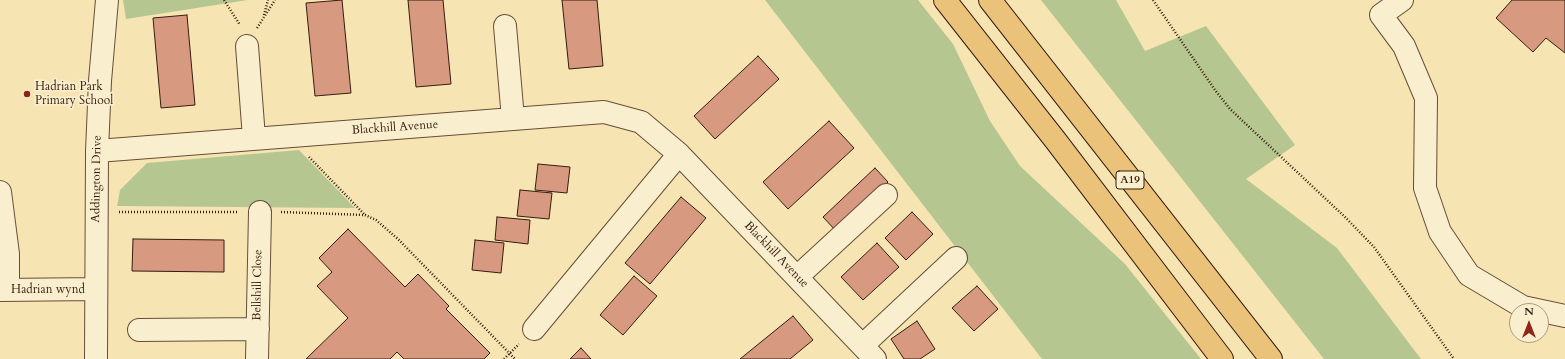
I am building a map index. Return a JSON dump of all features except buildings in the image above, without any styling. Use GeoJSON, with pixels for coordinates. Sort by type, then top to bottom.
{"type":"FeatureCollection","features":[{"type":"Feature","properties":{"kind":"highway"},"geometry":{"type":"LineString","coordinates":[[946,0],[1056,141],[1222,359]]}},
{"type":"Feature","properties":{"kind":"highway","name":"A19"},"geometry":{"type":"LineString","coordinates":[[990,0],[1271,359]]}},
{"type":"Feature","properties":{"kind":"street","name":"Addington Drive"},"geometry":{"type":"LineString","coordinates":[[96,359],[97,151],[100,81],[107,0]]}},
{"type":"Feature","properties":{"kind":"street"},"geometry":{"type":"LineString","coordinates":[[1402,0],[1381,15],[1404,46],[1426,98],[1425,188],[1440,232],[1469,275],[1523,307],[1565,316]]}},
{"type":"Feature","properties":{"kind":"street"},"geometry":{"type":"LineString","coordinates":[[506,26],[513,119]]}},
{"type":"Feature","properties":{"kind":"street"},"geometry":{"type":"LineString","coordinates":[[247,46],[254,138]]}},
{"type":"Feature","properties":{"kind":"street","name":"Blackhill Avenue"},"geometry":{"type":"LineString","coordinates":[[97,151],[288,135],[604,112],[641,122],[680,154],[871,355]]}},
{"type":"Feature","properties":{"kind":"street"},"geometry":{"type":"LineString","coordinates":[[534,330],[680,154]]}},
{"type":"Feature","properties":{"kind":"street"},"geometry":{"type":"LineString","coordinates":[[0,192],[8,254],[4,290]]}},
{"type":"Feature","properties":{"kind":"street"},"geometry":{"type":"LineString","coordinates":[[798,277],[886,195]]}},
{"type":"Feature","properties":{"kind":"street","name":"Bellshill Close"},"geometry":{"type":"LineString","coordinates":[[257,359],[260,212]]}},
{"type":"Feature","properties":{"kind":"street"},"geometry":{"type":"LineString","coordinates":[[871,355],[956,258]]}},
{"type":"Feature","properties":{"kind":"street","name":"Hadrian wynd"},"geometry":{"type":"LineString","coordinates":[[4,290],[96,289]]}},
{"type":"Feature","properties":{"kind":"street"},"geometry":{"type":"LineString","coordinates":[[139,330],[258,329]]}},
{"type":"Feature","properties":{"kind":"path"},"geometry":{"type":"LineString","coordinates":[[224,0],[241,28],[247,46]]}},
{"type":"Feature","properties":{"kind":"path"},"geometry":{"type":"LineString","coordinates":[[263,18],[268,0]]}},
{"type":"Feature","properties":{"kind":"path"},"geometry":{"type":"LineString","coordinates":[[247,46],[275,0]]}},
{"type":"Feature","properties":{"kind":"path"},"geometry":{"type":"LineString","coordinates":[[1153,0],[1215,90],[1230,109],[1345,217],[1374,247],[1454,359]]}},
{"type":"Feature","properties":{"kind":"path"},"geometry":{"type":"LineString","coordinates":[[288,135],[365,215]]}},
{"type":"Feature","properties":{"kind":"path"},"geometry":{"type":"LineString","coordinates":[[96,212],[312,212],[365,215],[376,220],[398,239],[515,359]]}},
{"type":"Feature","properties":{"kind":"green space"},"geometry":{"type":"Polygon","coordinates":[[[123,0],[248,0],[126,19],[123,0]]]}},
{"type":"Feature","properties":{"kind":"green space"},"geometry":{"type":"Polygon","coordinates":[[[765,0],[918,0],[953,44],[990,121],[1020,166],[1125,264],[1201,359],[1042,359],[765,0]]]}},
{"type":"Feature","properties":{"kind":"green space"},"geometry":{"type":"Polygon","coordinates":[[[1041,0],[1116,0],[1145,51],[1206,26],[1295,145],[1246,179],[1337,248],[1421,359],[1324,359],[1041,0]]]}},
{"type":"Feature","properties":{"kind":"green space"},"geometry":{"type":"Polygon","coordinates":[[[299,150],[355,208],[117,206],[120,190],[147,163],[299,150]]]}},
{"type":"Feature","properties":{"kind":"place","name":"Hadrian Park Primary School"},"geometry":{"type":"Point","coordinates":[27,94]}}]}
